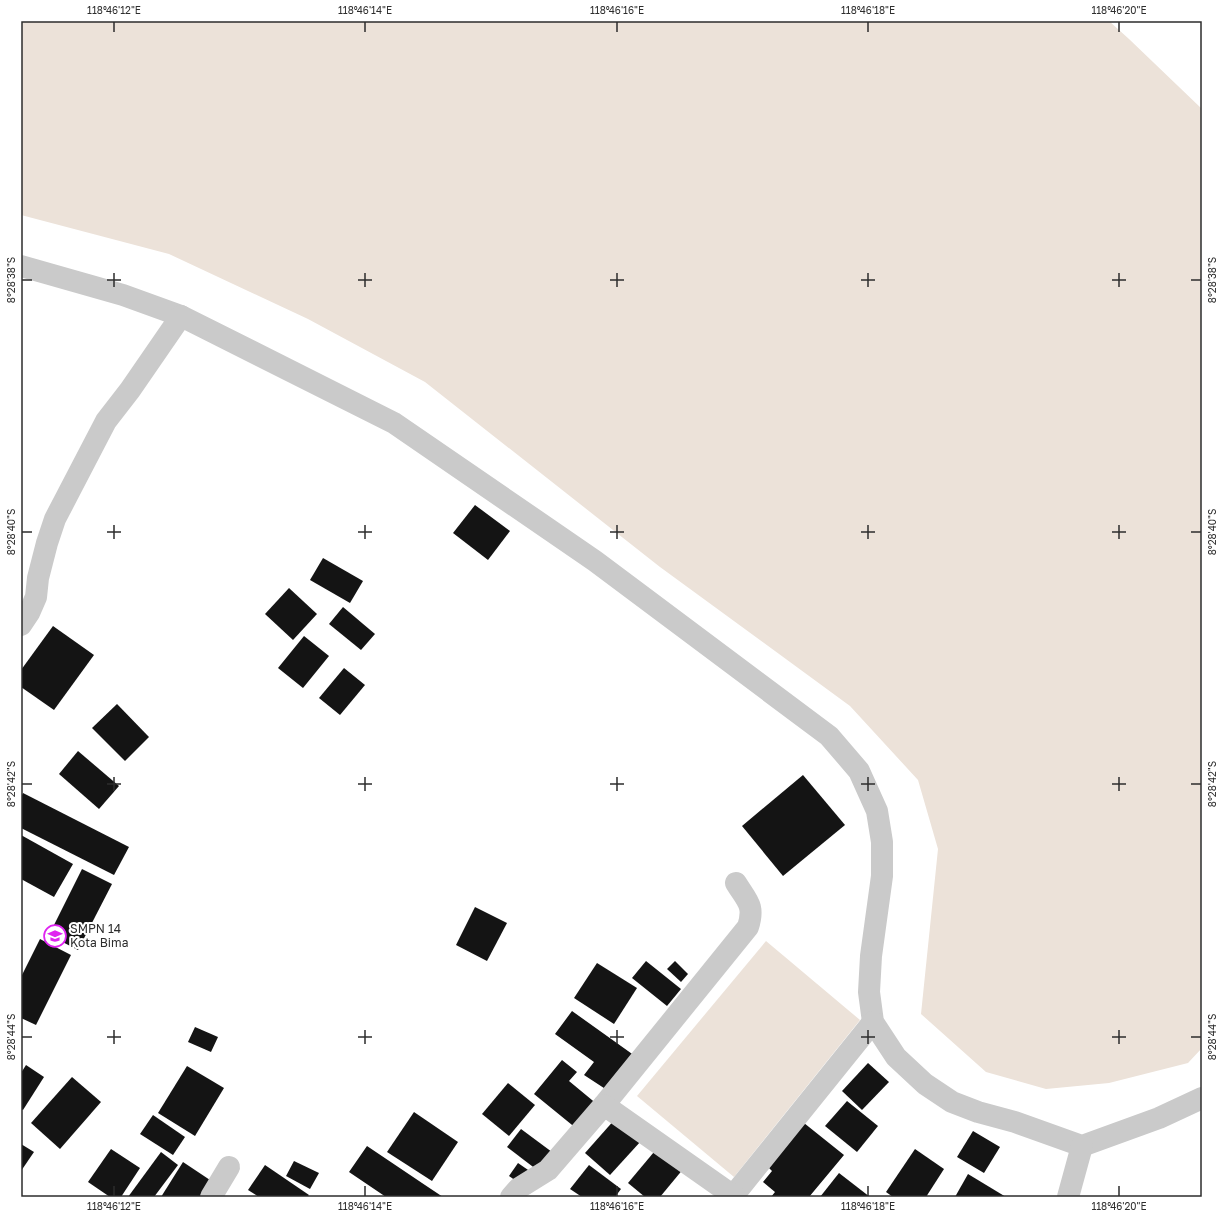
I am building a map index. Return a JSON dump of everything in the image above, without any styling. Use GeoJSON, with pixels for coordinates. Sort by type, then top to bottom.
{"type":"FeatureCollection","features":[{"type":"Feature","properties":{"kind":"street"},"geometry":{"type":"LineString","coordinates":[[21,266],[123,295],[181,316],[394,423],[595,562],[829,736],[858,771],[877,811],[882,842],[882,876],[871,956],[869,992],[872,1022],[896,1056],[925,1084],[952,1102],[1082,1146],[1159,1118],[1202,1098]]}},
{"type":"Feature","properties":{"kind":"street"},"geometry":{"type":"LineString","coordinates":[[21,624],[29,613],[36,597],[38,578],[55,519],[106,421],[130,390],[181,316]]}},
{"type":"Feature","properties":{"kind":"street"},"geometry":{"type":"LineString","coordinates":[[511,1197],[519,1188],[548,1170],[604,1105],[748,927],[752,916],[751,907],[736,883]]}},
{"type":"Feature","properties":{"kind":"street"},"geometry":{"type":"LineString","coordinates":[[604,1105],[734,1196],[872,1022]]}},
{"type":"Feature","properties":{"kind":"street"},"geometry":{"type":"LineString","coordinates":[[1068,1197],[1082,1146]]}},
{"type":"Feature","properties":{"kind":"street"},"geometry":{"type":"LineString","coordinates":[[211,1197],[229,1167]]}},
{"type":"Feature","properties":{"kind":"shaded area"},"geometry":{"type":"Polygon","coordinates":[[[21,21],[1109,21],[1202,109],[1202,1048],[1188,1063],[1109,1083],[1046,1089],[986,1072],[921,1014],[938,849],[918,780],[850,706],[660,567],[425,382],[308,319],[169,254],[21,215],[21,21]]]}},
{"type":"Feature","properties":{"kind":"shaded area"},"geometry":{"type":"Polygon","coordinates":[[[766,941],[860,1020],[734,1177],[637,1096],[766,941]]]}},
{"type":"Feature","properties":{"kind":"building"},"geometry":{"type":"Polygon","coordinates":[[[475,505],[510,531],[488,560],[453,533],[475,505]]]}},
{"type":"Feature","properties":{"kind":"building"},"geometry":{"type":"Polygon","coordinates":[[[323,558],[363,581],[350,603],[310,580],[323,558]]]}},
{"type":"Feature","properties":{"kind":"building"},"geometry":{"type":"Polygon","coordinates":[[[289,588],[317,614],[293,640],[265,614],[289,588]]]}},
{"type":"Feature","properties":{"kind":"building"},"geometry":{"type":"Polygon","coordinates":[[[343,607],[375,634],[361,650],[329,624],[343,607]]]}},
{"type":"Feature","properties":{"kind":"building"},"geometry":{"type":"Polygon","coordinates":[[[53,626],[94,655],[54,710],[21,687],[21,670],[53,626]]]}},
{"type":"Feature","properties":{"kind":"building"},"geometry":{"type":"Polygon","coordinates":[[[304,636],[329,656],[303,688],[278,668],[304,636]]]}},
{"type":"Feature","properties":{"kind":"building"},"geometry":{"type":"Polygon","coordinates":[[[344,668],[365,685],[340,715],[319,698],[344,668]]]}},
{"type":"Feature","properties":{"kind":"building"},"geometry":{"type":"Polygon","coordinates":[[[117,704],[149,737],[125,761],[92,728],[117,704]]]}},
{"type":"Feature","properties":{"kind":"building"},"geometry":{"type":"Polygon","coordinates":[[[78,751],[119,786],[99,809],[59,774],[78,751]]]}},
{"type":"Feature","properties":{"kind":"building"},"geometry":{"type":"Polygon","coordinates":[[[803,775],[845,825],[783,876],[742,826],[803,775]]]}},
{"type":"Feature","properties":{"kind":"building"},"geometry":{"type":"Polygon","coordinates":[[[23,793],[129,847],[114,875],[21,828],[21,797],[23,793]]]}},
{"type":"Feature","properties":{"kind":"building"},"geometry":{"type":"Polygon","coordinates":[[[21,835],[73,864],[54,897],[21,879],[21,835]]]}},
{"type":"Feature","properties":{"kind":"building"},"geometry":{"type":"Polygon","coordinates":[[[82,869],[112,884],[78,950],[49,935],[82,869]]]}},
{"type":"Feature","properties":{"kind":"building"},"geometry":{"type":"Polygon","coordinates":[[[475,907],[507,923],[487,961],[456,945],[475,907]]]}},
{"type":"Feature","properties":{"kind":"building"},"geometry":{"type":"Polygon","coordinates":[[[40,939],[71,955],[36,1025],[21,1018],[21,977],[40,939]]]}},
{"type":"Feature","properties":{"kind":"building"},"geometry":{"type":"Polygon","coordinates":[[[646,961],[681,989],[667,1006],[632,978],[646,961]]]}},
{"type":"Feature","properties":{"kind":"building"},"geometry":{"type":"Polygon","coordinates":[[[675,961],[688,974],[681,982],[667,969],[675,961]]]}},
{"type":"Feature","properties":{"kind":"building"},"geometry":{"type":"Polygon","coordinates":[[[597,963],[637,988],[614,1024],[574,998],[597,963]]]}},
{"type":"Feature","properties":{"kind":"building"},"geometry":{"type":"Polygon","coordinates":[[[572,1011],[635,1056],[610,1092],[584,1075],[594,1062],[555,1034],[572,1011]]]}},
{"type":"Feature","properties":{"kind":"building"},"geometry":{"type":"Polygon","coordinates":[[[195,1027],[218,1037],[211,1052],[188,1042],[195,1027]]]}},
{"type":"Feature","properties":{"kind":"building"},"geometry":{"type":"Polygon","coordinates":[[[562,1060],[577,1072],[569,1081],[598,1105],[577,1129],[534,1094],[562,1060]]]}},
{"type":"Feature","properties":{"kind":"building"},"geometry":{"type":"Polygon","coordinates":[[[868,1063],[889,1082],[862,1110],[842,1091],[868,1063]]]}},
{"type":"Feature","properties":{"kind":"building"},"geometry":{"type":"Polygon","coordinates":[[[26,1065],[44,1077],[23,1110],[21,1109],[21,1073],[26,1065]]]}},
{"type":"Feature","properties":{"kind":"building"},"geometry":{"type":"Polygon","coordinates":[[[187,1066],[224,1088],[195,1136],[158,1113],[187,1066]]]}},
{"type":"Feature","properties":{"kind":"building"},"geometry":{"type":"Polygon","coordinates":[[[72,1077],[101,1102],[60,1149],[31,1123],[72,1077]]]}},
{"type":"Feature","properties":{"kind":"building"},"geometry":{"type":"Polygon","coordinates":[[[508,1083],[535,1105],[509,1136],[482,1114],[508,1083]]]}},
{"type":"Feature","properties":{"kind":"building"},"geometry":{"type":"Polygon","coordinates":[[[847,1101],[878,1126],[857,1152],[825,1126],[847,1101]]]}},
{"type":"Feature","properties":{"kind":"building"},"geometry":{"type":"Polygon","coordinates":[[[414,1112],[458,1142],[432,1181],[387,1152],[414,1112]]]}},
{"type":"Feature","properties":{"kind":"building"},"geometry":{"type":"Polygon","coordinates":[[[153,1115],[185,1137],[173,1155],[140,1134],[153,1115]]]}},
{"type":"Feature","properties":{"kind":"building"},"geometry":{"type":"Polygon","coordinates":[[[616,1118],[641,1141],[610,1175],[585,1153],[616,1118]]]}},
{"type":"Feature","properties":{"kind":"building"},"geometry":{"type":"Polygon","coordinates":[[[804,1123],[844,1155],[809,1197],[771,1197],[775,1192],[763,1182],[772,1171],[768,1167],[804,1123]]]}},
{"type":"Feature","properties":{"kind":"building"},"geometry":{"type":"Polygon","coordinates":[[[521,1129],[556,1155],[541,1173],[507,1147],[521,1129]]]}},
{"type":"Feature","properties":{"kind":"building"},"geometry":{"type":"Polygon","coordinates":[[[973,1131],[1000,1147],[984,1173],[957,1157],[973,1131]]]}},
{"type":"Feature","properties":{"kind":"building"},"geometry":{"type":"Polygon","coordinates":[[[21,1144],[34,1152],[21,1171],[21,1144]]]}},
{"type":"Feature","properties":{"kind":"building"},"geometry":{"type":"Polygon","coordinates":[[[367,1146],[443,1197],[386,1197],[349,1172],[367,1146]]]}},
{"type":"Feature","properties":{"kind":"building"},"geometry":{"type":"Polygon","coordinates":[[[659,1146],[684,1168],[660,1197],[645,1197],[628,1183],[659,1146]]]}},
{"type":"Feature","properties":{"kind":"building"},"geometry":{"type":"Polygon","coordinates":[[[111,1149],[140,1168],[121,1197],[110,1197],[88,1182],[111,1149]]]}},
{"type":"Feature","properties":{"kind":"building"},"geometry":{"type":"Polygon","coordinates":[[[915,1149],[944,1169],[926,1197],[893,1197],[886,1192],[915,1149]]]}},
{"type":"Feature","properties":{"kind":"building"},"geometry":{"type":"Polygon","coordinates":[[[161,1152],[178,1165],[154,1197],[128,1197],[161,1152]]]}},
{"type":"Feature","properties":{"kind":"building"},"geometry":{"type":"Polygon","coordinates":[[[294,1161],[319,1173],[310,1189],[286,1176],[294,1161]]]}},
{"type":"Feature","properties":{"kind":"building"},"geometry":{"type":"Polygon","coordinates":[[[183,1162],[216,1184],[208,1197],[161,1197],[183,1162]]]}},
{"type":"Feature","properties":{"kind":"building"},"geometry":{"type":"Polygon","coordinates":[[[518,1163],[531,1172],[522,1185],[509,1176],[518,1163]]]}},
{"type":"Feature","properties":{"kind":"building"},"geometry":{"type":"Polygon","coordinates":[[[265,1165],[309,1195],[307,1197],[259,1197],[248,1190],[265,1165]]]}},
{"type":"Feature","properties":{"kind":"building"},"geometry":{"type":"Polygon","coordinates":[[[589,1165],[621,1189],[615,1197],[582,1197],[570,1189],[589,1165]]]}},
{"type":"Feature","properties":{"kind":"building"},"geometry":{"type":"Polygon","coordinates":[[[839,1173],[870,1197],[820,1197],[839,1173]]]}},
{"type":"Feature","properties":{"kind":"building"},"geometry":{"type":"Polygon","coordinates":[[[968,1174],[1006,1197],[955,1197],[968,1174]]]}},
{"type":"Feature","properties":{"kind":"place","name":"SMPN 14 Kota Bima"},"geometry":{"type":"Point","coordinates":[55,936]}}]}
